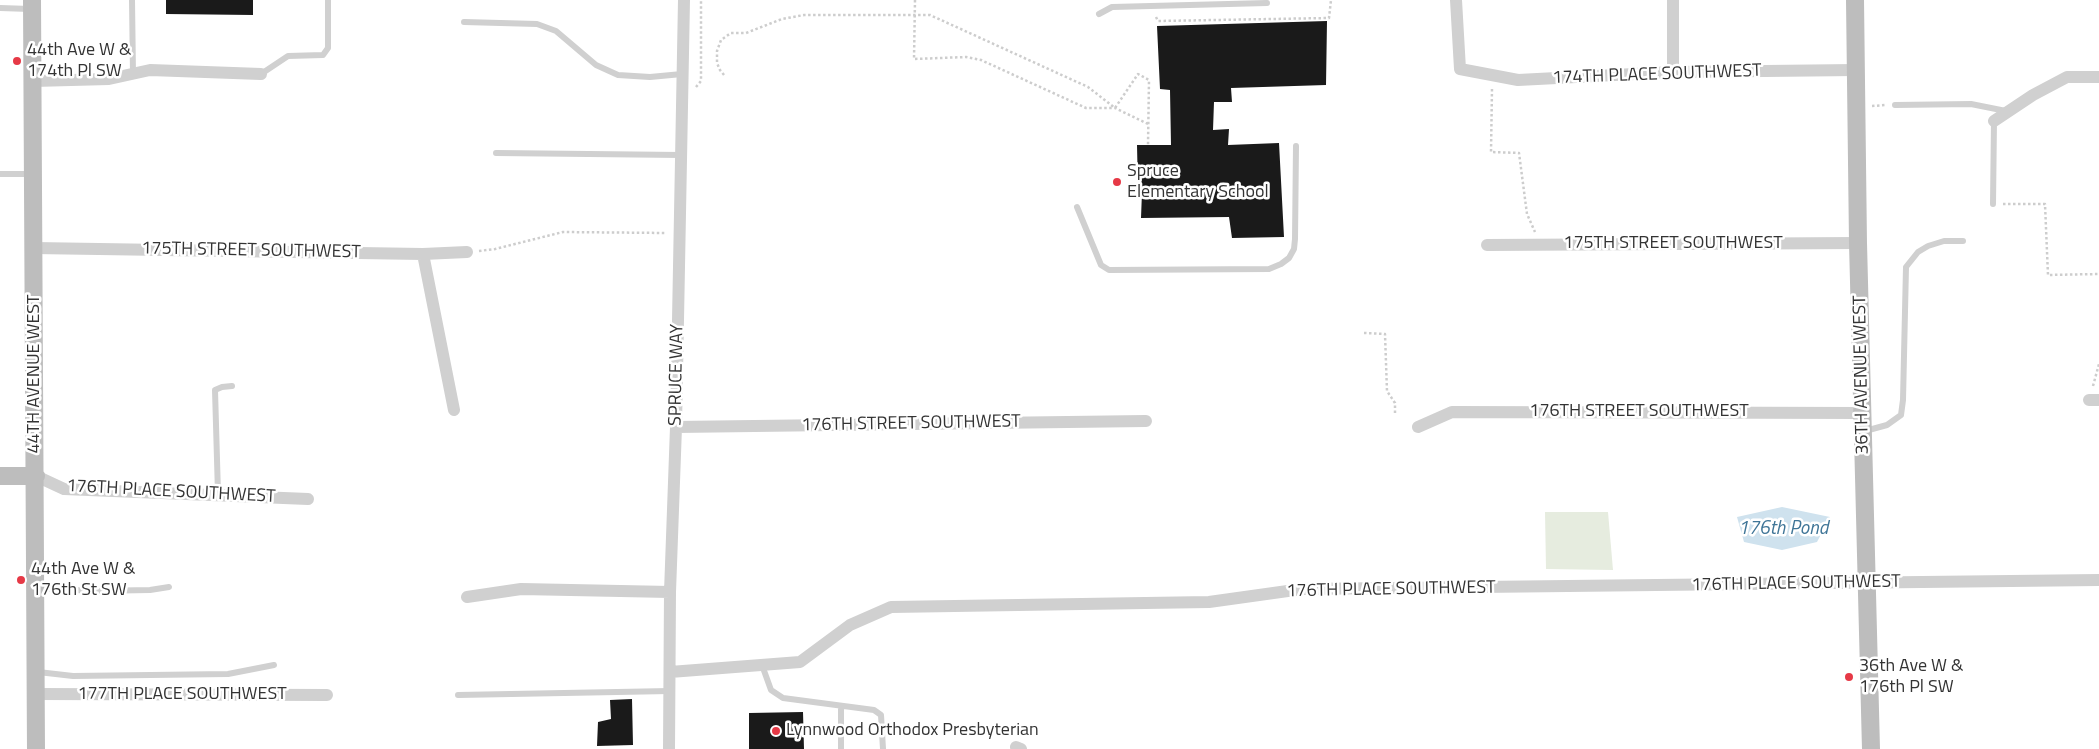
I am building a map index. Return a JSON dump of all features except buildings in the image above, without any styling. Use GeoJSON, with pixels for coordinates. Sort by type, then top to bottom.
{"type":"FeatureCollection","features":[{"type":"Feature","properties":{"kind":"main road","name":"36TH AVENUE WEST"},"geometry":{"type":"LineString","coordinates":[[1856,0],[1858,243],[1871,749]]}},
{"type":"Feature","properties":{"kind":"main road","name":"44TH AVENUE WEST"},"geometry":{"type":"LineString","coordinates":[[32,4],[36,749]]}},
{"type":"Feature","properties":{"kind":"main road"},"geometry":{"type":"LineString","coordinates":[[0,476],[36,476]]}},
{"type":"Feature","properties":{"kind":"street","name":"SPRUCE WAY"},"geometry":{"type":"LineString","coordinates":[[669,749],[670,592],[676,427],[684,0]]}},
{"type":"Feature","properties":{"kind":"street","name":"174TH PLACE SOUTHWEST"},"geometry":{"type":"LineString","coordinates":[[1456,0],[1460,69],[1495,76],[1518,80],[1673,72],[1856,70]]}},
{"type":"Feature","properties":{"kind":"street"},"geometry":{"type":"LineString","coordinates":[[1673,0],[1673,72]]}},
{"type":"Feature","properties":{"kind":"street"},"geometry":{"type":"LineString","coordinates":[[33,81],[109,79],[150,70],[260,74]]}},
{"type":"Feature","properties":{"kind":"street"},"geometry":{"type":"LineString","coordinates":[[1994,121],[2033,95],[2067,77],[2099,77]]}},
{"type":"Feature","properties":{"kind":"street","name":"175TH STREET SOUTHWEST"},"geometry":{"type":"LineString","coordinates":[[1487,246],[1858,243]]}},
{"type":"Feature","properties":{"kind":"street","name":"175TH STREET SOUTHWEST"},"geometry":{"type":"LineString","coordinates":[[34,248],[423,254],[467,252]]}},
{"type":"Feature","properties":{"kind":"street"},"geometry":{"type":"LineString","coordinates":[[423,254],[454,410]]}},
{"type":"Feature","properties":{"kind":"street","name":"176TH STREET SOUTHWEST"},"geometry":{"type":"LineString","coordinates":[[1418,427],[1452,412],[1863,413]]}},
{"type":"Feature","properties":{"kind":"street","name":"176TH STREET SOUTHWEST"},"geometry":{"type":"LineString","coordinates":[[676,427],[1146,421]]}},
{"type":"Feature","properties":{"kind":"street","name":"176TH PLACE SOUTHWEST"},"geometry":{"type":"LineString","coordinates":[[36,476],[64,489],[308,499]]}},
{"type":"Feature","properties":{"kind":"street","name":"176TH PLACE SOUTHWEST"},"geometry":{"type":"LineString","coordinates":[[670,672],[800,662],[850,625],[891,606],[1209,602],[1302,589],[2099,580]]}},
{"type":"Feature","properties":{"kind":"street"},"geometry":{"type":"LineString","coordinates":[[467,597],[521,589],[670,592]]}},
{"type":"Feature","properties":{"kind":"street","name":"177TH PLACE SOUTHWEST"},"geometry":{"type":"LineString","coordinates":[[36,694],[327,695]]}},
{"type":"Feature","properties":{"kind":"lane"},"geometry":{"type":"LineString","coordinates":[[132,0],[132,74]]}},
{"type":"Feature","properties":{"kind":"lane"},"geometry":{"type":"LineString","coordinates":[[260,74],[288,56],[323,55],[328,48],[328,0]]}},
{"type":"Feature","properties":{"kind":"lane"},"geometry":{"type":"LineString","coordinates":[[1100,14],[1112,7],[1267,3]]}},
{"type":"Feature","properties":{"kind":"lane"},"geometry":{"type":"LineString","coordinates":[[0,8],[32,4]]}},
{"type":"Feature","properties":{"kind":"lane"},"geometry":{"type":"LineString","coordinates":[[464,22],[537,24],[556,31],[596,65],[618,75],[682,80]]}},
{"type":"Feature","properties":{"kind":"lane"},"geometry":{"type":"LineString","coordinates":[[1895,105],[1971,104],[2007,112]]}},
{"type":"Feature","properties":{"kind":"lane"},"geometry":{"type":"LineString","coordinates":[[1993,204],[1994,121]]}},
{"type":"Feature","properties":{"kind":"lane"},"geometry":{"type":"LineString","coordinates":[[1077,207],[1101,265],[1109,270],[1269,269],[1289,258],[1294,249],[1296,146]]}},
{"type":"Feature","properties":{"kind":"lane"},"geometry":{"type":"LineString","coordinates":[[496,153],[681,155]]}},
{"type":"Feature","properties":{"kind":"lane"},"geometry":{"type":"LineString","coordinates":[[0,174],[34,174]]}},
{"type":"Feature","properties":{"kind":"lane"},"geometry":{"type":"LineString","coordinates":[[1863,431],[1888,426],[1901,415],[1904,400],[1906,268],[1918,252],[1928,246],[1944,241],[1963,241]]}},
{"type":"Feature","properties":{"kind":"lane"},"geometry":{"type":"LineString","coordinates":[[218,494],[215,390],[222,386],[232,386]]}},
{"type":"Feature","properties":{"kind":"lane"},"geometry":{"type":"LineString","coordinates":[[36,588],[93,591],[150,590],[169,587]]}},
{"type":"Feature","properties":{"kind":"lane"},"geometry":{"type":"LineString","coordinates":[[36,672],[74,676],[210,675],[245,672],[274,665]]}},
{"type":"Feature","properties":{"kind":"lane"},"geometry":{"type":"LineString","coordinates":[[762,665],[766,681],[776,695],[791,701],[874,710],[881,715],[883,749]]}},
{"type":"Feature","properties":{"kind":"lane"},"geometry":{"type":"LineString","coordinates":[[458,695],[670,692]]}},
{"type":"Feature","properties":{"kind":"lane"},"geometry":{"type":"LineString","coordinates":[[841,707],[842,749]]}},
{"type":"Feature","properties":{"kind":"path"},"geometry":{"type":"LineString","coordinates":[[682,80],[696,87],[701,81],[701,0]]}},
{"type":"Feature","properties":{"kind":"path"},"geometry":{"type":"LineString","coordinates":[[915,0],[914,59],[966,57],[981,60],[1086,108],[1115,108]]}},
{"type":"Feature","properties":{"kind":"path"},"geometry":{"type":"LineString","coordinates":[[1155,12],[1158,21],[1329,18],[1330,0]]}},
{"type":"Feature","properties":{"kind":"path"},"geometry":{"type":"LineString","coordinates":[[724,74],[717,63],[717,50],[721,40],[731,33],[746,33],[782,19],[804,15],[930,15],[1088,87],[1115,108],[1148,124]]}},
{"type":"Feature","properties":{"kind":"path"},"geometry":{"type":"LineString","coordinates":[[1115,108],[1138,74],[1149,80],[1148,145]]}},
{"type":"Feature","properties":{"kind":"path"},"geometry":{"type":"LineString","coordinates":[[1495,76],[1492,89],[1492,152],[1519,153],[1527,214],[1540,245]]}},
{"type":"Feature","properties":{"kind":"path"},"geometry":{"type":"LineString","coordinates":[[1856,106],[1895,105]]}},
{"type":"Feature","properties":{"kind":"path"},"geometry":{"type":"LineString","coordinates":[[1993,204],[2045,204],[2048,275],[2099,274]]}},
{"type":"Feature","properties":{"kind":"path"},"geometry":{"type":"LineString","coordinates":[[467,252],[495,249],[563,232],[680,233]]}},
{"type":"Feature","properties":{"kind":"path"},"geometry":{"type":"LineString","coordinates":[[1364,333],[1386,334],[1387,391],[1395,403],[1395,413]]}},
{"type":"Feature","properties":{"kind":"path"},"geometry":{"type":"LineString","coordinates":[[2094,400],[2099,364]]}},
{"type":"Feature","properties":{"kind":"shaded area"},"geometry":{"type":"Polygon","coordinates":[[[1545,512],[1608,512],[1613,570],[1546,569],[1545,512]]]}},
{"type":"Feature","properties":{"kind":"water","name":"176th Pond"},"geometry":{"type":"Polygon","coordinates":[[[1782,507],[1830,517],[1817,542],[1782,550],[1744,542],[1737,517],[1782,507]]]}},
{"type":"Feature","properties":{"kind":"place","name":"44th Ave W & 174th Pl SW"},"geometry":{"type":"Point","coordinates":[17,61]}},
{"type":"Feature","properties":{"kind":"place","name":"Spruce Elementary School"},"geometry":{"type":"Point","coordinates":[1117,182]}},
{"type":"Feature","properties":{"kind":"place","name":"44th Ave W & 176th St SW"},"geometry":{"type":"Point","coordinates":[21,580]}},
{"type":"Feature","properties":{"kind":"place","name":"36th Ave W & 176th Pl SW"},"geometry":{"type":"Point","coordinates":[1849,677]}},
{"type":"Feature","properties":{"kind":"place","name":"Lynnwood Orthodox Presbyterian"},"geometry":{"type":"Point","coordinates":[776,731]}}]}
